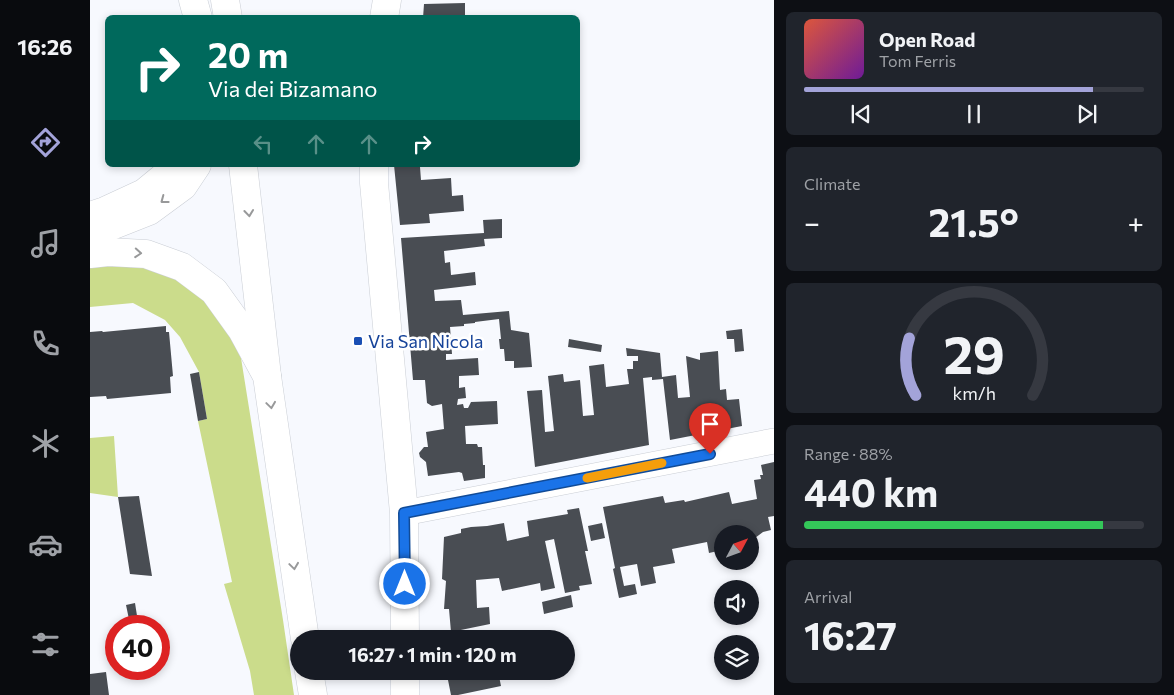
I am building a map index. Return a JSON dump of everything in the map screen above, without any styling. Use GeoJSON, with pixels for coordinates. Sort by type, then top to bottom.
{"type":"FeatureCollection","features":[{"type":"Feature","properties":{"kind":"street"},"geometry":{"type":"LineString","coordinates":[[193,0],[197,15]]}},
{"type":"Feature","properties":{"kind":"street"},"geometry":{"type":"LineString","coordinates":[[225,0],[228,15]]}},
{"type":"Feature","properties":{"kind":"street"},"geometry":{"type":"LineString","coordinates":[[384,15],[386,0]]}},
{"type":"Feature","properties":{"kind":"street"},"geometry":{"type":"LineString","coordinates":[[90,216],[105,212],[144,193],[174,167]]}},
{"type":"Feature","properties":{"kind":"street"},"geometry":{"type":"LineString","coordinates":[[90,230],[106,228],[149,211],[183,186],[196,167]]}},
{"type":"Feature","properties":{"kind":"street"},"geometry":{"type":"LineString","coordinates":[[243,167],[267,376],[304,630]]}},
{"type":"Feature","properties":{"kind":"street"},"geometry":{"type":"LineString","coordinates":[[374,167],[404,513],[405,630]]}},
{"type":"Feature","properties":{"kind":"street"},"geometry":{"type":"LineString","coordinates":[[90,254],[108,252],[146,254],[182,267],[214,291],[242,330],[267,376]]}},
{"type":"Feature","properties":{"kind":"street"},"geometry":{"type":"LineString","coordinates":[[404,513],[774,441]]}},
{"type":"Feature","properties":{"kind":"street"},"geometry":{"type":"LineString","coordinates":[[310,680],[313,695]]}},
{"type":"Feature","properties":{"kind":"street"},"geometry":{"type":"LineString","coordinates":[[405,680],[405,695]]}},
{"type":"Feature","properties":{"kind":"green space"},"geometry":{"type":"Polygon","coordinates":[[[90,260],[142,264],[186,283],[220,315],[241,358],[283,620],[290,680],[292,680],[294,695],[254,695],[250,671],[224,584],[232,582],[198,421],[207,419],[199,372],[180,337],[165,320],[133,303],[90,307],[90,260]]]}},
{"type":"Feature","properties":{"kind":"green space"},"geometry":{"type":"Polygon","coordinates":[[[114,436],[118,497],[90,493],[90,438],[114,436]]]}},
{"type":"Feature","properties":{"kind":"building"},"geometry":{"type":"Polygon","coordinates":[[[465,3],[465,15],[423,15],[424,4],[465,3]]]}},
{"type":"Feature","properties":{"kind":"building"},"geometry":{"type":"Polygon","coordinates":[[[394,167],[420,167],[421,180],[451,178],[452,196],[463,195],[464,211],[429,214],[430,223],[400,225],[394,167]]]}},
{"type":"Feature","properties":{"kind":"building"},"geometry":{"type":"Polygon","coordinates":[[[502,219],[502,238],[484,239],[485,246],[444,251],[445,263],[450,262],[451,275],[475,272],[476,285],[434,290],[435,301],[461,300],[463,315],[509,311],[511,330],[529,333],[532,367],[514,368],[514,361],[505,361],[504,349],[500,349],[499,319],[450,327],[452,354],[446,354],[446,360],[478,358],[479,375],[459,376],[459,388],[465,387],[466,398],[458,399],[457,405],[463,404],[464,408],[468,408],[471,402],[497,401],[498,424],[465,426],[466,444],[477,444],[478,447],[482,447],[485,478],[464,481],[462,473],[459,472],[428,476],[426,462],[420,457],[419,453],[424,447],[428,447],[426,432],[444,429],[442,404],[432,406],[427,403],[425,380],[413,380],[401,238],[484,233],[483,220],[502,219]]]}},
{"type":"Feature","properties":{"kind":"building"},"geometry":{"type":"Polygon","coordinates":[[[166,326],[166,332],[169,332],[173,376],[170,377],[171,393],[107,399],[106,396],[90,397],[90,332],[166,326]]]}},
{"type":"Feature","properties":{"kind":"building"},"geometry":{"type":"Polygon","coordinates":[[[742,329],[744,351],[735,352],[734,339],[727,339],[726,331],[742,329]]]}},
{"type":"Feature","properties":{"kind":"building"},"geometry":{"type":"Polygon","coordinates":[[[569,339],[602,345],[601,352],[568,347],[569,339]]]}},
{"type":"Feature","properties":{"kind":"building"},"geometry":{"type":"Polygon","coordinates":[[[626,348],[660,353],[662,377],[676,375],[678,398],[690,397],[686,356],[700,360],[700,353],[718,351],[720,390],[726,389],[727,400],[739,399],[742,426],[670,440],[663,379],[652,380],[652,377],[643,378],[649,445],[535,467],[527,391],[542,390],[545,432],[554,431],[548,376],[563,374],[564,382],[580,380],[583,416],[594,415],[589,366],[604,364],[606,387],[629,384],[627,369],[633,369],[633,361],[638,361],[638,356],[627,356],[626,348]]]}},
{"type":"Feature","properties":{"kind":"building"},"geometry":{"type":"Polygon","coordinates":[[[199,372],[207,419],[198,421],[190,374],[199,372]]]}},
{"type":"Feature","properties":{"kind":"building"},"geometry":{"type":"Polygon","coordinates":[[[774,462],[774,516],[768,517],[771,530],[759,535],[759,525],[714,525],[714,552],[709,553],[707,542],[672,549],[675,563],[653,567],[656,583],[641,586],[637,564],[620,567],[624,586],[635,584],[637,594],[619,598],[603,507],[663,496],[665,503],[684,500],[685,502],[729,492],[732,504],[757,499],[754,480],[761,479],[760,475],[763,475],[761,465],[774,462]]]}},
{"type":"Feature","properties":{"kind":"building"},"geometry":{"type":"Polygon","coordinates":[[[139,496],[152,576],[130,574],[118,497],[139,496]]]}},
{"type":"Feature","properties":{"kind":"building"},"geometry":{"type":"Polygon","coordinates":[[[579,508],[588,551],[585,551],[592,584],[579,586],[580,590],[565,593],[554,539],[545,541],[555,588],[541,591],[540,583],[502,591],[499,578],[476,580],[477,608],[489,607],[490,624],[461,630],[451,630],[449,609],[444,609],[446,581],[442,579],[444,537],[461,533],[461,529],[504,523],[507,541],[529,536],[527,521],[568,514],[567,510],[579,508]]]}},
{"type":"Feature","properties":{"kind":"building"},"geometry":{"type":"Polygon","coordinates":[[[602,523],[605,538],[591,541],[588,526],[602,523]]]}},
{"type":"Feature","properties":{"kind":"building"},"geometry":{"type":"Polygon","coordinates":[[[571,595],[573,607],[544,614],[542,602],[571,595]]]}},
{"type":"Feature","properties":{"kind":"building"},"geometry":{"type":"Polygon","coordinates":[[[135,603],[137,615],[128,615],[126,605],[135,603]]]}},
{"type":"Feature","properties":{"kind":"building"},"geometry":{"type":"Polygon","coordinates":[[[105,672],[109,695],[90,695],[90,674],[105,672]]]}},
{"type":"Feature","properties":{"kind":"building"},"geometry":{"type":"Polygon","coordinates":[[[448,680],[500,680],[501,686],[451,695],[448,680]]]}},
{"type":"Feature","properties":{"kind":"slow traffic"},"geometry":{"type":"LineString","coordinates":[[587,478],[662,463]]}},
{"type":"Feature","properties":{"kind":"place","name":"Via San Nicola"},"geometry":{"type":"Point","coordinates":[358,341]}},
{"type":"Feature","properties":{"kind":"route"},"geometry":{"type":"LineString","coordinates":[[405,584],[404,513],[710,454]]}}]}
